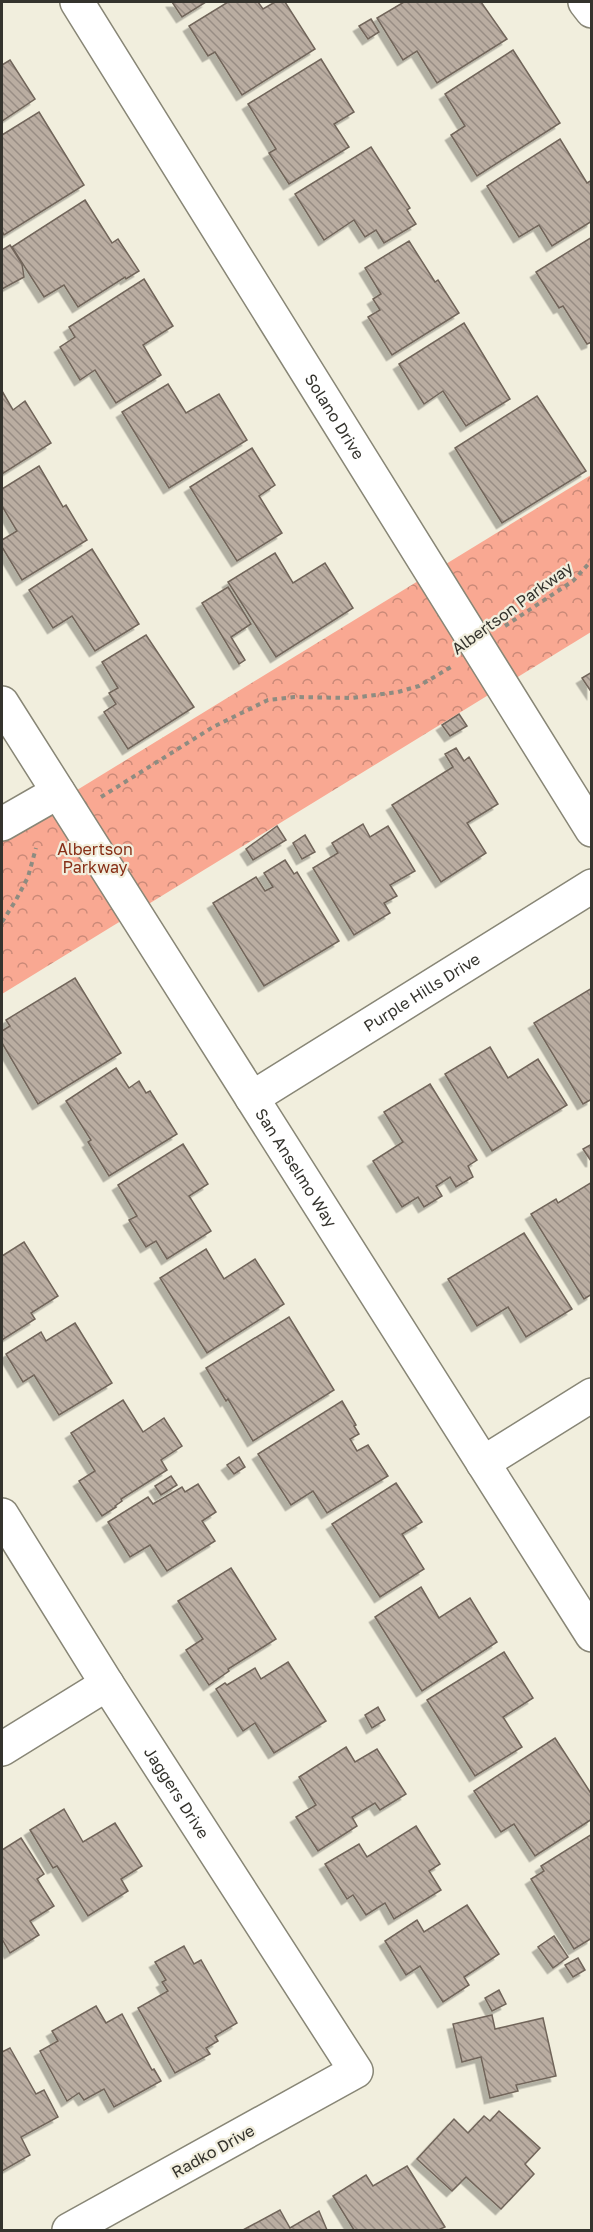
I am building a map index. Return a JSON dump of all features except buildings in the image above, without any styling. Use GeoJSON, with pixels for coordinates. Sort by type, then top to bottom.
{"type":"FeatureCollection","features":[{"type":"Feature","properties":{"kind":"street","name":"Solano Drive"},"geometry":{"type":"LineString","coordinates":[[77,2],[591,830]]}},
{"type":"Feature","properties":{"kind":"street"},"geometry":{"type":"LineString","coordinates":[[585,2],[591,11]]}},
{"type":"Feature","properties":{"kind":"street","name":"San Anselmo Way"},"geometry":{"type":"LineString","coordinates":[[2,703],[591,1635]]}},
{"type":"Feature","properties":{"kind":"street"},"geometry":{"type":"LineString","coordinates":[[2,824],[66,805]]}},
{"type":"Feature","properties":{"kind":"street","name":"Purple Hills Drive"},"geometry":{"type":"LineString","coordinates":[[252,1098],[591,886]]}},
{"type":"Feature","properties":{"kind":"street"},"geometry":{"type":"LineString","coordinates":[[483,1463],[591,1395]]}},
{"type":"Feature","properties":{"kind":"street","name":"Jaggers Drive"},"geometry":{"type":"LineString","coordinates":[[2,1515],[107,1684],[356,2071]]}},
{"type":"Feature","properties":{"kind":"street"},"geometry":{"type":"LineString","coordinates":[[2,1749],[107,1684]]}},
{"type":"Feature","properties":{"kind":"street","name":"Radko Drive"},"geometry":{"type":"LineString","coordinates":[[69,2230],[356,2071]]}},
{"type":"Feature","properties":{"kind":"path","name":"Albertson Parkway"},"geometry":{"type":"LineString","coordinates":[[2,922],[28,877],[35,849],[66,805],[111,789],[213,727],[268,700],[294,697],[352,698],[398,692],[419,686],[443,674],[517,618],[573,581],[591,560]]}},
{"type":"Feature","properties":{"kind":"green space","name":"Albertson Parkway"},"geometry":{"type":"Polygon","coordinates":[[[591,475],[591,632],[2,994],[2,836],[591,475]]]}}]}
